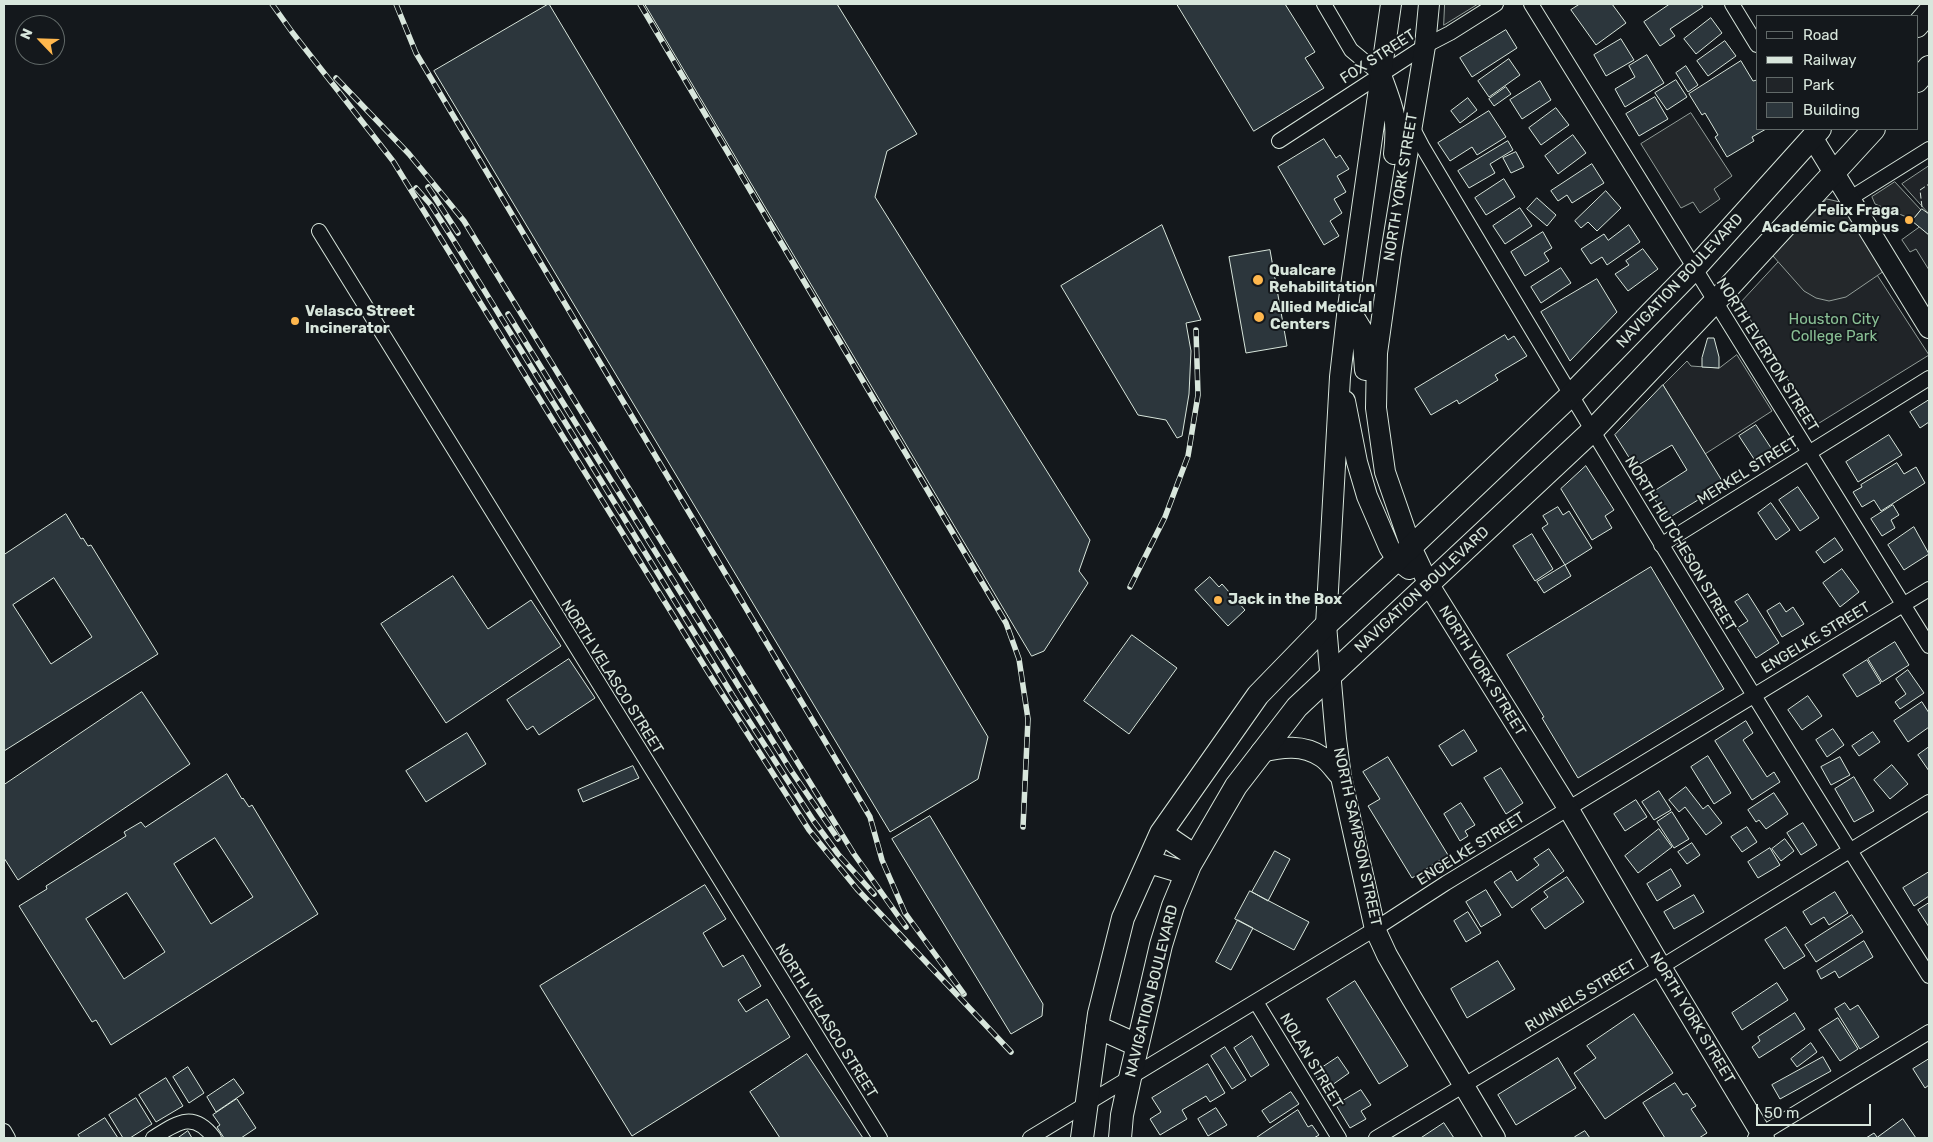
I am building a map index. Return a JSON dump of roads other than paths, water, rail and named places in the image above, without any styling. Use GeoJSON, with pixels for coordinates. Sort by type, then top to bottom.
{"type":"FeatureCollection","features":[{"type":"Feature","properties":{"kind":"main road"},"geometry":{"type":"LineString","coordinates":[[1326,625],[1340,377],[1348,307],[1391,4]]}},
{"type":"Feature","properties":{"kind":"main road","name":"NORTH YORK STREET"},"geometry":{"type":"LineString","coordinates":[[1429,4],[1425,46],[1411,124],[1377,353],[1376,408],[1386,472],[1404,554],[1428,585],[1568,808],[1760,1137]]}},
{"type":"Feature","properties":{"kind":"main road"},"geometry":{"type":"LineString","coordinates":[[1918,25],[1929,12]]}},
{"type":"Feature","properties":{"kind":"main road"},"geometry":{"type":"LineString","coordinates":[[1918,80],[1929,67]]}},
{"type":"Feature","properties":{"kind":"main road"},"geometry":{"type":"LineString","coordinates":[[1381,75],[1394,109],[1397,130],[1390,188],[1391,253]]}},
{"type":"Feature","properties":{"kind":"main road","name":"NAVIGATION BOULEVARD"},"geometry":{"type":"LineString","coordinates":[[1120,1138],[1122,1115],[1137,1045],[1161,945],[1173,906],[1191,865],[1236,786],[1261,752],[1297,707],[1592,431],[1873,130]]}},
{"type":"Feature","properties":{"kind":"main road"},"geometry":{"type":"LineString","coordinates":[[1813,132],[1833,173],[1929,328]]}},
{"type":"Feature","properties":{"kind":"main road","name":"NAVIGATION BOULEVARD"},"geometry":{"type":"LineString","coordinates":[[1082,1138],[1099,1014],[1123,918],[1161,833],[1258,695],[1326,625],[1404,554],[1570,396],[1695,268],[1813,132]]}},
{"type":"Feature","properties":{"kind":"main road"},"geometry":{"type":"LineString","coordinates":[[1348,307],[1362,330],[1365,386],[1380,435]]}},
{"type":"Feature","properties":{"kind":"main road"},"geometry":{"type":"LineString","coordinates":[[1340,377],[1357,462],[1367,496],[1384,538],[1404,554]]}},
{"type":"Feature","properties":{"kind":"main road","name":"NORTH SAMPSON STREET"},"geometry":{"type":"LineString","coordinates":[[1326,625],[1341,777],[1375,929],[1387,955],[1495,1138]]}},
{"type":"Feature","properties":{"kind":"main road"},"geometry":{"type":"LineString","coordinates":[[1261,752],[1290,747],[1306,749],[1324,757],[1341,777]]}},
{"type":"Feature","properties":{"kind":"main road"},"geometry":{"type":"LineString","coordinates":[[1161,833],[1191,865]]}},
{"type":"Feature","properties":{"kind":"main road"},"geometry":{"type":"LineString","coordinates":[[1149,862],[1191,865]]}},
{"type":"Feature","properties":{"kind":"main road"},"geometry":{"type":"LineString","coordinates":[[1097,1027],[1137,1045]]}},
{"type":"Feature","properties":{"kind":"street"},"geometry":{"type":"LineString","coordinates":[[1324,4],[1351,50],[1381,75]]}},
{"type":"Feature","properties":{"kind":"street","name":"FOX STREET"},"geometry":{"type":"LineString","coordinates":[[1279,141],[1425,46],[1450,33],[1496,4]]}},
{"type":"Feature","properties":{"kind":"street","name":"NORTH EVERTON STREET"},"geometry":{"type":"LineString","coordinates":[[1531,4],[1929,646]]}},
{"type":"Feature","properties":{"kind":"street"},"geometry":{"type":"LineString","coordinates":[[1732,4],[1756,43]]}},
{"type":"Feature","properties":{"kind":"street","name":"NORTH HUTCHESON STREET"},"geometry":{"type":"LineString","coordinates":[[1411,124],[1422,146],[1570,396],[1753,695],[1929,976]]}},
{"type":"Feature","properties":{"kind":"street"},"geometry":{"type":"LineString","coordinates":[[1849,199],[1929,149]]}},
{"type":"Feature","properties":{"kind":"street","name":"NORTH VELASCO STREET"},"geometry":{"type":"LineString","coordinates":[[319,231],[880,1138]]}},
{"type":"Feature","properties":{"kind":"street","name":"MERKEL STREET"},"geometry":{"type":"LineString","coordinates":[[1661,545],[1929,378]]}},
{"type":"Feature","properties":{"kind":"street","name":"ENGELKE STREET"},"geometry":{"type":"LineString","coordinates":[[1030,1138],[1256,1002],[1568,808],[1929,589]]}},
{"type":"Feature","properties":{"kind":"street","name":"RUNNELS STREET"},"geometry":{"type":"LineString","coordinates":[[1376,1138],[1661,967],[1929,802]]}},
{"type":"Feature","properties":{"kind":"street","name":"NOLAN STREET"},"geometry":{"type":"LineString","coordinates":[[1256,1002],[1339,1138]]}},
{"type":"Feature","properties":{"kind":"street"},"geometry":{"type":"LineString","coordinates":[[1760,1137],[1929,1032]]}},
{"type":"Feature","properties":{"kind":"street"},"geometry":{"type":"LineString","coordinates":[[153,1138],[186,1120],[200,1124],[214,1138]]}},
{"type":"Feature","properties":{"kind":"street"},"geometry":{"type":"LineString","coordinates":[[4,1131],[8,1138]]}},
{"type":"Feature","properties":{"kind":"railway"},"geometry":{"type":"LineString","coordinates":[[272,4],[393,161],[708,672],[809,830],[857,889],[1011,1052]]}},
{"type":"Feature","properties":{"kind":"railway"},"geometry":{"type":"LineString","coordinates":[[396,4],[416,53],[870,817],[882,860],[905,913],[964,994]]}},
{"type":"Feature","properties":{"kind":"railway"},"geometry":{"type":"LineString","coordinates":[[640,4],[1006,623],[1019,659],[1028,719],[1023,827]]}},
{"type":"Feature","properties":{"kind":"railway"},"geometry":{"type":"LineString","coordinates":[[336,78],[409,154],[464,221],[854,854],[906,927]]}},
{"type":"Feature","properties":{"kind":"railway"},"geometry":{"type":"LineString","coordinates":[[428,187],[458,233]]}},
{"type":"Feature","properties":{"kind":"railway"},"geometry":{"type":"LineString","coordinates":[[416,188],[431,205],[454,241],[733,696],[813,820],[838,854],[874,894]]}},
{"type":"Feature","properties":{"kind":"railway"},"geometry":{"type":"LineString","coordinates":[[508,314],[790,769],[838,839]]}},
{"type":"Feature","properties":{"kind":"railway"},"geometry":{"type":"LineString","coordinates":[[1130,587],[1165,517],[1188,456],[1198,395],[1196,330]]}},
{"type":"Feature","properties":{"kind":"place","name":"Felix Fraga Academic Campus"},"geometry":{"type":"Point","coordinates":[1909,220]}},
{"type":"Feature","properties":{"kind":"place","name":"Qualcare Rehabilitation"},"geometry":{"type":"Point","coordinates":[1258,280]}},
{"type":"Feature","properties":{"kind":"place","name":"Allied Medical Centers"},"geometry":{"type":"Point","coordinates":[1259,317]}},
{"type":"Feature","properties":{"kind":"place","name":"Velasco Street Incinerator"},"geometry":{"type":"Point","coordinates":[295,321]}},
{"type":"Feature","properties":{"kind":"place","name":"Jack in the Box"},"geometry":{"type":"Point","coordinates":[1218,600]}},
{"type":"Feature","properties":{"kind":"park label","name":"Houston City College Park"},"geometry":{"type":"Point","coordinates":[1834,328]}}]}
